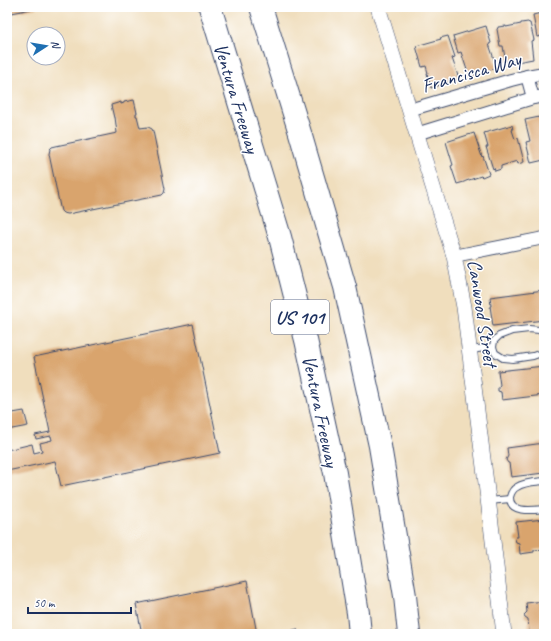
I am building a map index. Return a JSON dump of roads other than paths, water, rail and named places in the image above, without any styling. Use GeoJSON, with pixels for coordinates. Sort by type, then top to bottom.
{"type":"FeatureCollection","features":[{"type":"Feature","properties":{"kind":"highway","name":"Ventura Freeway"},"geometry":{"type":"LineString","coordinates":[[210,7],[280,237],[306,340],[335,473],[358,613],[360,634]]}},
{"type":"Feature","properties":{"kind":"highway","name":"US 101"},"geometry":{"type":"LineString","coordinates":[[261,7],[345,288],[380,446],[405,596],[409,634]]}},
{"type":"Feature","properties":{"kind":"street","name":"Canwood Street"},"geometry":{"type":"LineString","coordinates":[[378,7],[454,256],[464,307],[470,350],[504,634]]}},
{"type":"Feature","properties":{"kind":"street","name":"Francisca Way"},"geometry":{"type":"LineString","coordinates":[[409,110],[527,76],[544,73]]}},
{"type":"Feature","properties":{"kind":"street"},"geometry":{"type":"LineString","coordinates":[[416,134],[538,97],[527,76]]}},
{"type":"Feature","properties":{"kind":"street"},"geometry":{"type":"LineString","coordinates":[[454,256],[544,238]]}},
{"type":"Feature","properties":{"kind":"lane"},"geometry":{"type":"LineString","coordinates":[[544,334],[539,330],[528,329],[512,331],[499,336],[494,341],[492,347],[495,353],[503,358],[513,359],[533,356],[544,352]]}},
{"type":"Feature","properties":{"kind":"lane"},"geometry":{"type":"LineString","coordinates":[[470,350],[492,347]]}},
{"type":"Feature","properties":{"kind":"lane"},"geometry":{"type":"LineString","coordinates":[[544,481],[516,487],[512,492],[510,499],[512,505],[520,510],[544,509]]}},
{"type":"Feature","properties":{"kind":"lane"},"geometry":{"type":"LineString","coordinates":[[489,501],[510,499]]}}]}
